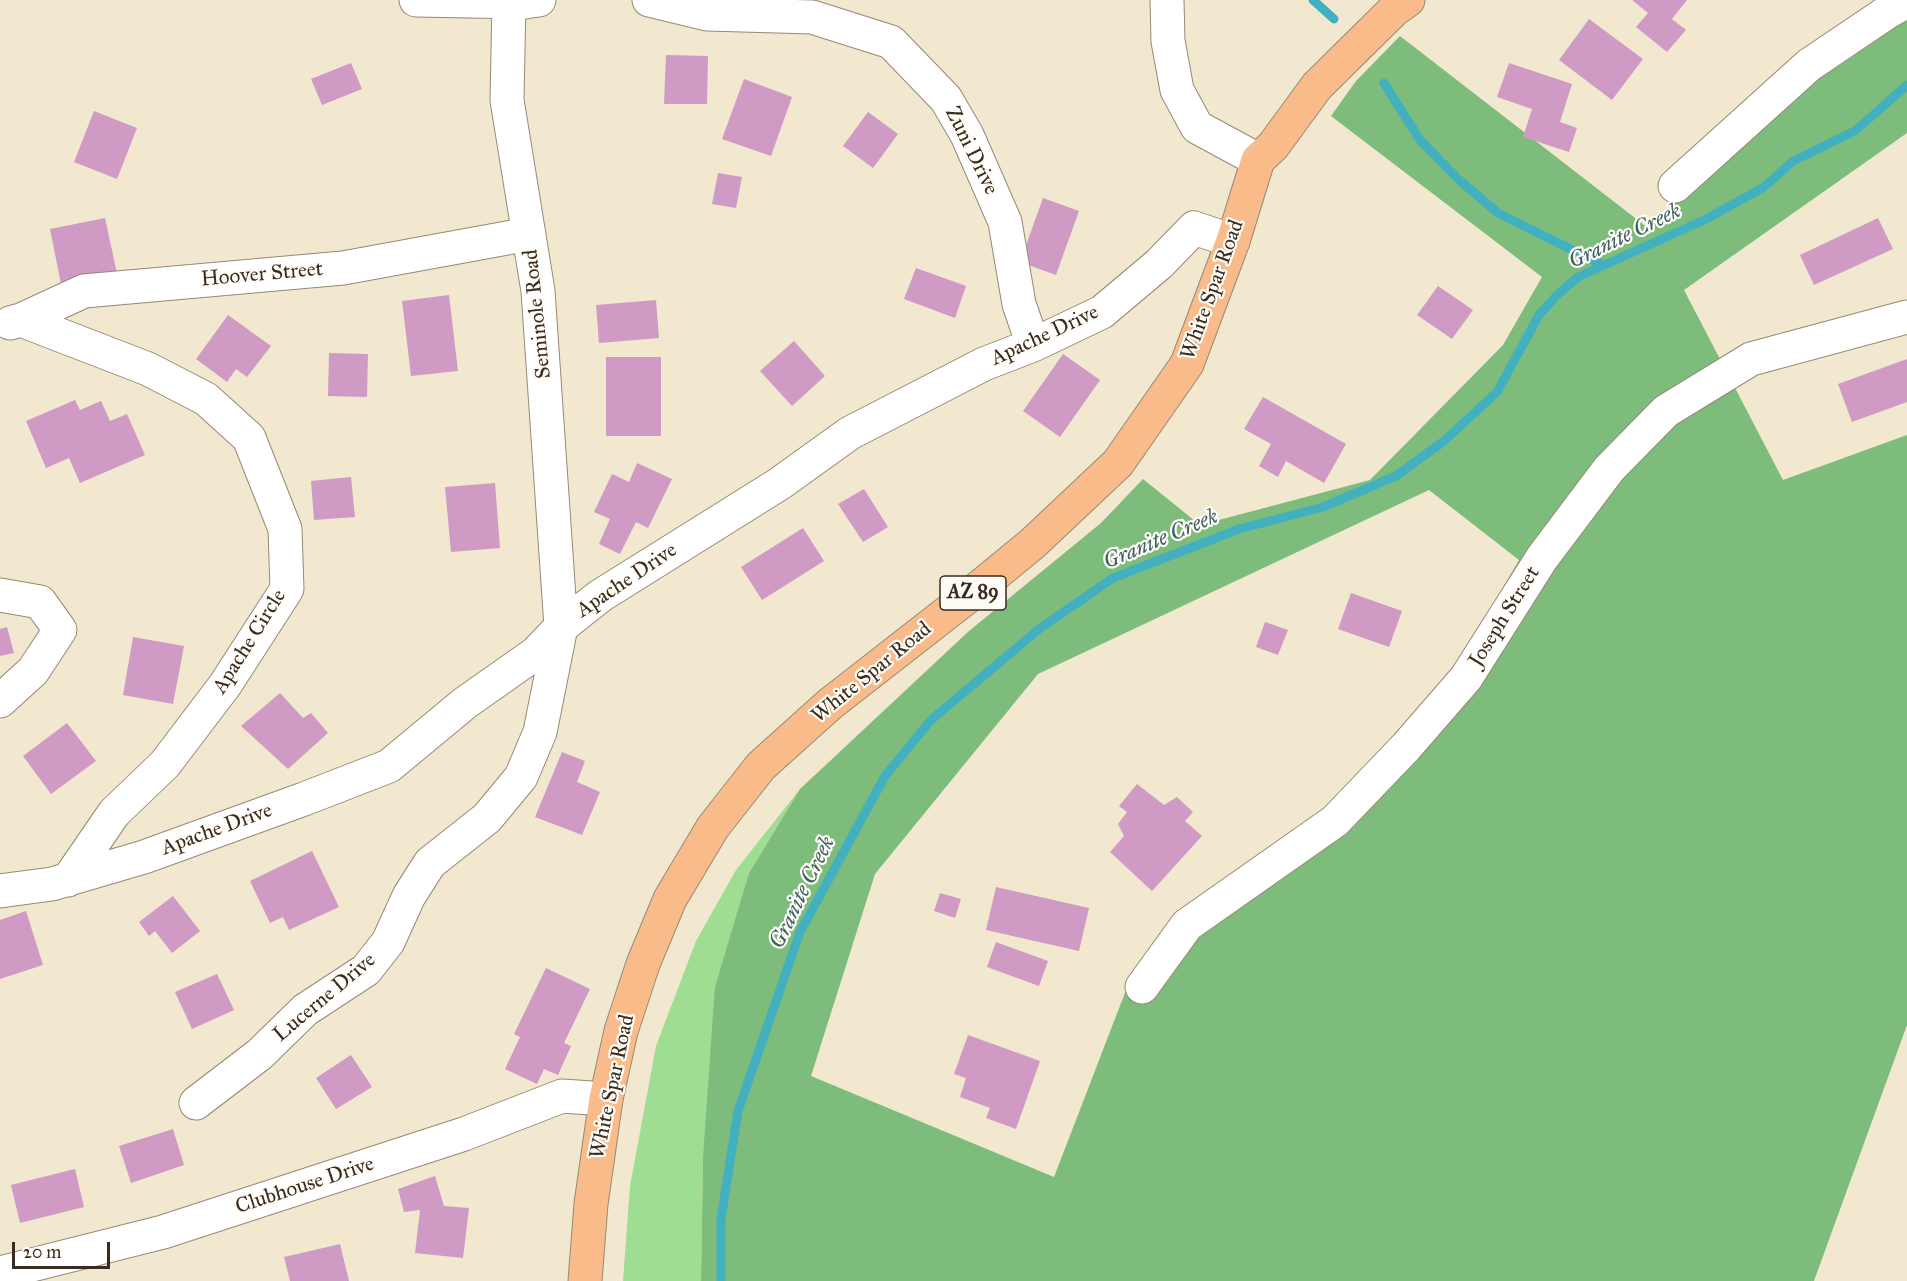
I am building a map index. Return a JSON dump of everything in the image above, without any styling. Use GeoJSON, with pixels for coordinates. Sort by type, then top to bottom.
{"type":"FeatureCollection","features":[{"type":"Feature","properties":{"kind":"main road","name":"White Spar Road"},"geometry":{"type":"LineString","coordinates":[[585,1281],[591,1204],[606,1099],[621,1031],[669,899],[713,827],[761,766],[830,704],[1032,544],[1118,463],[1187,364],[1233,241],[1258,160],[1272,146],[1317,86],[1394,10],[1408,0]]}},
{"type":"Feature","properties":{"kind":"street"},"geometry":{"type":"LineString","coordinates":[[416,0],[524,1]]}},
{"type":"Feature","properties":{"kind":"street","name":"Zuni Drive"},"geometry":{"type":"LineString","coordinates":[[649,0],[707,14],[812,17],[891,42],[946,99],[967,135],[1005,222],[1019,304],[1033,345]]}},
{"type":"Feature","properties":{"kind":"street"},"geometry":{"type":"LineString","coordinates":[[1167,0],[1168,41],[1177,90],[1197,127],[1258,160]]}},
{"type":"Feature","properties":{"kind":"street","name":"Seminole Road"},"geometry":{"type":"LineString","coordinates":[[524,1],[507,100],[539,302],[561,627]]}},
{"type":"Feature","properties":{"kind":"street"},"geometry":{"type":"LineString","coordinates":[[1675,186],[1809,65],[1886,13],[1907,2]]}},
{"type":"Feature","properties":{"kind":"street","name":"Apache Drive"},"geometry":{"type":"LineString","coordinates":[[0,891],[52,884],[144,857],[389,766],[465,703],[536,653],[561,627],[600,596],[779,484],[850,433],[984,364],[1033,345],[1101,312],[1159,264],[1194,228],[1233,241]]}},
{"type":"Feature","properties":{"kind":"street","name":"Hoover Street"},"geometry":{"type":"LineString","coordinates":[[10,323],[84,291],[343,268],[529,234]]}},
{"type":"Feature","properties":{"kind":"street","name":"Joseph Street"},"geometry":{"type":"LineString","coordinates":[[1142,987],[1187,925],[1335,821],[1406,747],[1466,678],[1542,558],[1609,469],[1666,411],[1751,359],[1907,317]]}},
{"type":"Feature","properties":{"kind":"street","name":"Apache Circle"},"geometry":{"type":"LineString","coordinates":[[10,323],[148,369],[206,399],[249,438],[285,529],[287,589],[225,685],[165,764],[114,813],[68,880]]}},
{"type":"Feature","properties":{"kind":"street"},"geometry":{"type":"LineString","coordinates":[[0,595],[40,602],[60,630],[33,671],[0,701]]}},
{"type":"Feature","properties":{"kind":"street","name":"Lucerne Drive"},"geometry":{"type":"LineString","coordinates":[[196,1103],[260,1054],[305,1010],[366,970],[388,942],[409,896],[430,864],[487,818],[521,777],[540,732],[561,627]]}},
{"type":"Feature","properties":{"kind":"street","name":"Clubhouse Drive"},"geometry":{"type":"LineString","coordinates":[[0,1273],[163,1232],[464,1134],[562,1096],[606,1099]]}},
{"type":"Feature","properties":{"kind":"green space"},"geometry":{"type":"Polygon","coordinates":[[[1907,17],[1907,133],[1684,290],[1783,480],[1907,435],[1907,1025],[1814,1281],[701,1281],[703,1157],[715,987],[749,873],[800,789],[969,631],[1101,523],[1143,479],[1200,525],[1370,480],[1503,345],[1542,277],[1331,116],[1356,81],[1400,36],[1648,228],[1818,70],[1907,17]],[[1429,490],[1038,674],[875,874],[811,1076],[1054,1177],[1128,985],[1330,811],[1455,670],[1519,560],[1429,490]]]}},
{"type":"Feature","properties":{"kind":"green space"},"geometry":{"type":"Polygon","coordinates":[[[800,789],[749,873],[703,1157],[701,1281],[623,1281],[630,1186],[656,1046],[696,941],[736,870],[800,789]]]}},
{"type":"Feature","properties":{"kind":"building"},"geometry":{"type":"Polygon","coordinates":[[[1632,0],[1687,0],[1672,19],[1686,30],[1667,52],[1636,27],[1648,13],[1632,0]]]}},
{"type":"Feature","properties":{"kind":"building"},"geometry":{"type":"Polygon","coordinates":[[[1589,19],[1643,59],[1612,100],[1559,60],[1589,19]]]}},
{"type":"Feature","properties":{"kind":"building"},"geometry":{"type":"Polygon","coordinates":[[[666,55],[708,56],[707,104],[664,104],[666,55]]]}},
{"type":"Feature","properties":{"kind":"building"},"geometry":{"type":"Polygon","coordinates":[[[351,63],[362,89],[322,105],[311,79],[351,63]]]}},
{"type":"Feature","properties":{"kind":"building"},"geometry":{"type":"Polygon","coordinates":[[[1509,63],[1572,84],[1560,122],[1577,128],[1569,152],[1523,137],[1532,109],[1497,97],[1509,63]]]}},
{"type":"Feature","properties":{"kind":"building"},"geometry":{"type":"Polygon","coordinates":[[[744,79],[792,97],[771,156],[722,139],[744,79]]]}},
{"type":"Feature","properties":{"kind":"building"},"geometry":{"type":"Polygon","coordinates":[[[94,111],[137,128],[117,179],[74,162],[94,111]]]}},
{"type":"Feature","properties":{"kind":"building"},"geometry":{"type":"Polygon","coordinates":[[[868,112],[898,134],[873,168],[843,146],[868,112]]]}},
{"type":"Feature","properties":{"kind":"building"},"geometry":{"type":"Polygon","coordinates":[[[718,173],[742,177],[736,208],[712,204],[718,173]]]}},
{"type":"Feature","properties":{"kind":"building"},"geometry":{"type":"Polygon","coordinates":[[[1043,198],[1079,211],[1056,275],[1020,262],[1043,198]]]}},
{"type":"Feature","properties":{"kind":"building"},"geometry":{"type":"Polygon","coordinates":[[[105,218],[118,278],[62,289],[50,229],[105,218]]]}},
{"type":"Feature","properties":{"kind":"building"},"geometry":{"type":"Polygon","coordinates":[[[1878,218],[1893,249],[1814,285],[1800,255],[1878,218]]]}},
{"type":"Feature","properties":{"kind":"building"},"geometry":{"type":"Polygon","coordinates":[[[916,268],[966,286],[955,318],[904,299],[916,268]]]}},
{"type":"Feature","properties":{"kind":"building"},"geometry":{"type":"Polygon","coordinates":[[[1438,286],[1473,310],[1452,339],[1417,315],[1438,286]]]}},
{"type":"Feature","properties":{"kind":"building"},"geometry":{"type":"Polygon","coordinates":[[[449,295],[458,371],[411,376],[402,301],[449,295]]]}},
{"type":"Feature","properties":{"kind":"building"},"geometry":{"type":"Polygon","coordinates":[[[656,300],[659,338],[599,343],[596,305],[656,300]]]}},
{"type":"Feature","properties":{"kind":"building"},"geometry":{"type":"Polygon","coordinates":[[[228,315],[271,346],[247,377],[236,369],[227,382],[196,359],[228,315]]]}},
{"type":"Feature","properties":{"kind":"building"},"geometry":{"type":"Polygon","coordinates":[[[794,341],[825,376],[792,406],[760,371],[794,341]]]}},
{"type":"Feature","properties":{"kind":"building"},"geometry":{"type":"Polygon","coordinates":[[[329,353],[368,354],[367,397],[328,396],[329,353]]]}},
{"type":"Feature","properties":{"kind":"building"},"geometry":{"type":"Polygon","coordinates":[[[1063,354],[1100,380],[1060,437],[1023,411],[1063,354]]]}},
{"type":"Feature","properties":{"kind":"building"},"geometry":{"type":"Polygon","coordinates":[[[606,357],[661,357],[661,436],[606,436],[606,357]]]}},
{"type":"Feature","properties":{"kind":"building"},"geometry":{"type":"Polygon","coordinates":[[[1907,359],[1907,402],[1852,422],[1838,384],[1907,359]]]}},
{"type":"Feature","properties":{"kind":"building"},"geometry":{"type":"Polygon","coordinates":[[[1263,397],[1346,444],[1324,483],[1286,461],[1278,477],[1259,466],[1271,444],[1244,429],[1263,397]]]}},
{"type":"Feature","properties":{"kind":"building"},"geometry":{"type":"Polygon","coordinates":[[[75,400],[80,410],[101,401],[110,421],[127,414],[145,455],[80,483],[69,458],[46,468],[26,421],[75,400]]]}},
{"type":"Feature","properties":{"kind":"building"},"geometry":{"type":"Polygon","coordinates":[[[637,463],[672,479],[648,528],[636,522],[620,554],[599,544],[610,519],[594,512],[612,474],[629,482],[637,463]]]}},
{"type":"Feature","properties":{"kind":"building"},"geometry":{"type":"Polygon","coordinates":[[[351,477],[355,517],[314,520],[311,481],[351,477]]]}},
{"type":"Feature","properties":{"kind":"building"},"geometry":{"type":"Polygon","coordinates":[[[495,483],[500,548],[451,552],[445,487],[495,483]]]}},
{"type":"Feature","properties":{"kind":"building"},"geometry":{"type":"Polygon","coordinates":[[[864,489],[888,527],[863,542],[838,504],[864,489]]]}},
{"type":"Feature","properties":{"kind":"building"},"geometry":{"type":"Polygon","coordinates":[[[803,528],[824,561],[762,600],[741,567],[803,528]]]}},
{"type":"Feature","properties":{"kind":"building"},"geometry":{"type":"Polygon","coordinates":[[[1351,593],[1402,611],[1389,647],[1338,629],[1351,593]]]}},
{"type":"Feature","properties":{"kind":"building"},"geometry":{"type":"Polygon","coordinates":[[[1265,622],[1288,630],[1278,655],[1256,647],[1265,622]]]}},
{"type":"Feature","properties":{"kind":"building"},"geometry":{"type":"Polygon","coordinates":[[[7,627],[14,653],[0,656],[0,629],[7,627]]]}},
{"type":"Feature","properties":{"kind":"building"},"geometry":{"type":"Polygon","coordinates":[[[133,637],[184,646],[173,704],[123,695],[133,637]]]}},
{"type":"Feature","properties":{"kind":"building"},"geometry":{"type":"Polygon","coordinates":[[[280,693],[303,718],[311,713],[328,733],[288,769],[241,726],[280,693]]]}},
{"type":"Feature","properties":{"kind":"building"},"geometry":{"type":"Polygon","coordinates":[[[67,723],[96,761],[51,794],[23,756],[67,723]]]}},
{"type":"Feature","properties":{"kind":"building"},"geometry":{"type":"Polygon","coordinates":[[[562,752],[585,761],[577,782],[600,792],[582,835],[535,817],[562,752]]]}},
{"type":"Feature","properties":{"kind":"building"},"geometry":{"type":"Polygon","coordinates":[[[1137,784],[1164,805],[1177,797],[1193,812],[1185,821],[1202,836],[1152,891],[1110,852],[1124,836],[1118,824],[1127,812],[1119,806],[1137,784]]]}},
{"type":"Feature","properties":{"kind":"building"},"geometry":{"type":"Polygon","coordinates":[[[312,851],[339,907],[289,930],[283,917],[270,923],[250,881],[312,851]]]}},
{"type":"Feature","properties":{"kind":"building"},"geometry":{"type":"Polygon","coordinates":[[[996,887],[1089,908],[1079,951],[986,930],[996,887]]]}},
{"type":"Feature","properties":{"kind":"building"},"geometry":{"type":"Polygon","coordinates":[[[940,893],[961,899],[955,918],[934,911],[940,893]]]}},
{"type":"Feature","properties":{"kind":"building"},"geometry":{"type":"Polygon","coordinates":[[[173,896],[200,931],[172,953],[155,931],[149,936],[139,922],[173,896]]]}},
{"type":"Feature","properties":{"kind":"building"},"geometry":{"type":"Polygon","coordinates":[[[26,911],[43,965],[0,979],[0,920],[26,911]]]}},
{"type":"Feature","properties":{"kind":"building"},"geometry":{"type":"Polygon","coordinates":[[[996,942],[1048,961],[1039,986],[987,967],[996,942]]]}},
{"type":"Feature","properties":{"kind":"building"},"geometry":{"type":"Polygon","coordinates":[[[546,968],[590,989],[564,1043],[571,1046],[558,1075],[544,1069],[537,1084],[505,1069],[520,1037],[514,1034],[546,968]]]}},
{"type":"Feature","properties":{"kind":"building"},"geometry":{"type":"Polygon","coordinates":[[[217,974],[234,1010],[192,1029],[175,992],[217,974]]]}},
{"type":"Feature","properties":{"kind":"building"},"geometry":{"type":"Polygon","coordinates":[[[968,1035],[1040,1061],[1016,1129],[986,1118],[990,1108],[960,1097],[966,1078],[954,1074],[968,1035]]]}},
{"type":"Feature","properties":{"kind":"building"},"geometry":{"type":"Polygon","coordinates":[[[351,1055],[372,1087],[336,1109],[316,1078],[351,1055]]]}},
{"type":"Feature","properties":{"kind":"building"},"geometry":{"type":"Polygon","coordinates":[[[173,1129],[184,1165],[131,1183],[119,1146],[173,1129]]]}},
{"type":"Feature","properties":{"kind":"building"},"geometry":{"type":"Polygon","coordinates":[[[75,1169],[84,1207],[20,1223],[11,1185],[75,1169]]]}},
{"type":"Feature","properties":{"kind":"building"},"geometry":{"type":"Polygon","coordinates":[[[435,1176],[444,1206],[469,1208],[463,1258],[415,1253],[420,1210],[404,1212],[398,1189],[435,1176]]]}},
{"type":"Feature","properties":{"kind":"building"},"geometry":{"type":"Polygon","coordinates":[[[340,1244],[349,1281],[290,1281],[284,1257],[340,1244]]]}},
{"type":"Feature","properties":{"kind":"waterway"},"geometry":{"type":"LineString","coordinates":[[1313,0],[1334,19]]}},
{"type":"Feature","properties":{"kind":"waterway"},"geometry":{"type":"LineString","coordinates":[[1384,83],[1420,140],[1458,179],[1498,213],[1603,265]]}},
{"type":"Feature","properties":{"kind":"waterway","name":"Granite Creek"},"geometry":{"type":"LineString","coordinates":[[721,1281],[721,1219],[738,1111],[800,932],[885,776],[931,720],[1039,629],[1113,578],[1239,529],[1323,507],[1396,476],[1444,441],[1497,392],[1539,315],[1578,277],[1706,219],[1764,187],[1793,161],[1855,131],[1907,85]]}}]}
